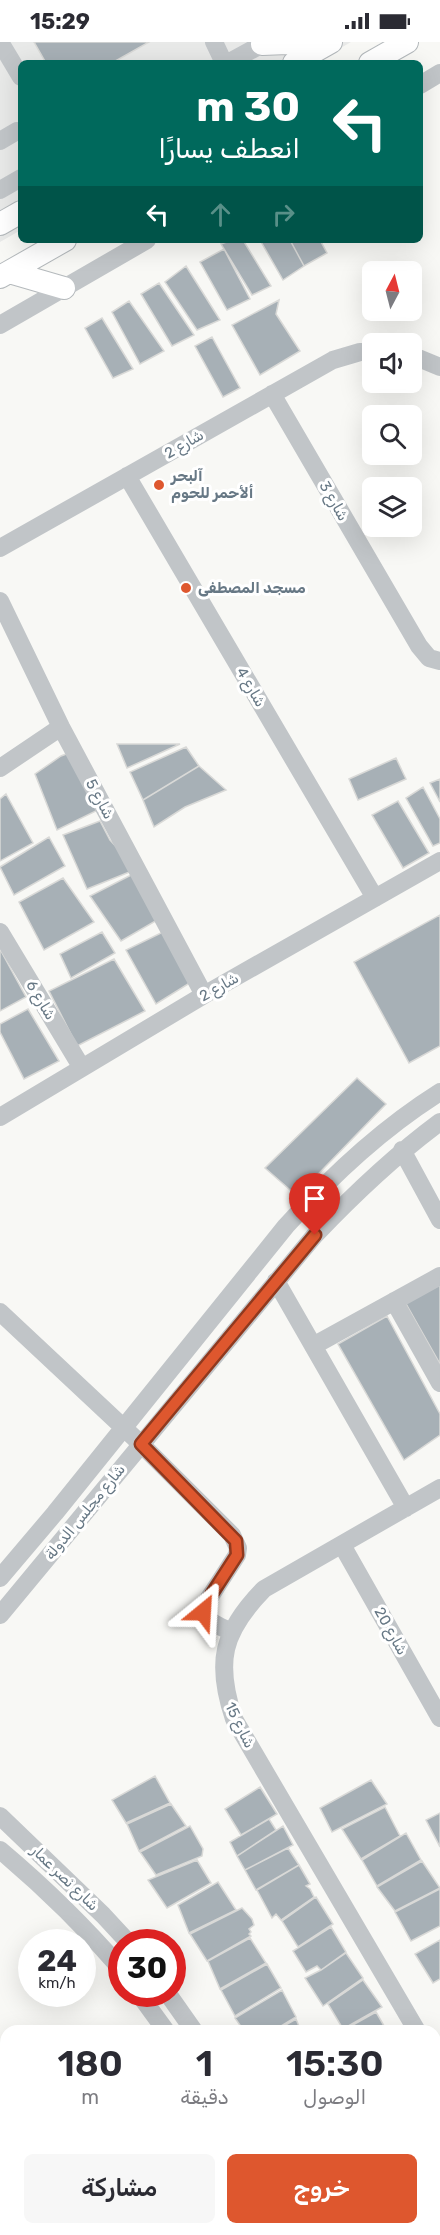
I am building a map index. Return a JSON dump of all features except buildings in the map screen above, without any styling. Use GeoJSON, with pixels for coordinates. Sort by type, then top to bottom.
{"type":"FeatureCollection","features":[{"type":"Feature","properties":{"kind":"main road"},"geometry":{"type":"LineString","coordinates":[[264,43],[313,42]]}},
{"type":"Feature","properties":{"kind":"main road"},"geometry":{"type":"LineString","coordinates":[[299,60],[331,42]]}},
{"type":"Feature","properties":{"kind":"main road"},"geometry":{"type":"LineString","coordinates":[[375,60],[407,42]]}},
{"type":"Feature","properties":{"kind":"main road"},"geometry":{"type":"LineString","coordinates":[[0,224],[18,214]]}},
{"type":"Feature","properties":{"kind":"main road"},"geometry":{"type":"LineString","coordinates":[[4,274],[60,243]]}},
{"type":"Feature","properties":{"kind":"main road"},"geometry":{"type":"LineString","coordinates":[[4,274],[64,288]]}},
{"type":"Feature","properties":{"kind":"street"},"geometry":{"type":"LineString","coordinates":[[0,42],[18,72]]}},
{"type":"Feature","properties":{"kind":"street"},"geometry":{"type":"LineString","coordinates":[[214,42],[224,60]]}},
{"type":"Feature","properties":{"kind":"street"},"geometry":{"type":"LineString","coordinates":[[232,60],[264,43]]}},
{"type":"Feature","properties":{"kind":"street"},"geometry":{"type":"LineString","coordinates":[[423,83],[439,74]]}},
{"type":"Feature","properties":{"kind":"street"},"geometry":{"type":"LineString","coordinates":[[0,141],[17,131]]}},
{"type":"Feature","properties":{"kind":"street"},"geometry":{"type":"LineString","coordinates":[[1,187],[18,179]]}},
{"type":"Feature","properties":{"kind":"street"},"geometry":{"type":"LineString","coordinates":[[0,325],[142,243]]}},
{"type":"Feature","properties":{"kind":"street","name":"شارع 2"},"geometry":{"type":"LineString","coordinates":[[0,548],[333,360],[362,352]]}},
{"type":"Feature","properties":{"kind":"street"},"geometry":{"type":"LineString","coordinates":[[422,360],[440,367]]}},
{"type":"Feature","properties":{"kind":"street","name":"شارع 3"},"geometry":{"type":"LineString","coordinates":[[272,394],[419,646],[429,658],[440,662]]}},
{"type":"Feature","properties":{"kind":"street","name":"شارع 4"},"geometry":{"type":"LineString","coordinates":[[126,476],[375,898]]}},
{"type":"Feature","properties":{"kind":"street","name":"شارع 5"},"geometry":{"type":"LineString","coordinates":[[0,601],[61,727],[204,995]]}},
{"type":"Feature","properties":{"kind":"street"},"geometry":{"type":"LineString","coordinates":[[0,768],[61,727]]}},
{"type":"Feature","properties":{"kind":"street","name":"شارع 2"},"geometry":{"type":"LineString","coordinates":[[0,1117],[204,995],[440,861]]}},
{"type":"Feature","properties":{"kind":"street","name":"شارع 6"},"geometry":{"type":"LineString","coordinates":[[0,932],[82,1068]]}},
{"type":"Feature","properties":{"kind":"street","name":"شارع مجلس الدولة"},"geometry":{"type":"LineString","coordinates":[[0,1578],[286,1226],[365,1146],[409,1112],[440,1092]]}},
{"type":"Feature","properties":{"kind":"street","name":"شارع مجلس الدولة"},"geometry":{"type":"LineString","coordinates":[[0,1615],[276,1281],[340,1209],[402,1150],[440,1122]]}},
{"type":"Feature","properties":{"kind":"street"},"geometry":{"type":"LineString","coordinates":[[402,1150],[440,1220]]}},
{"type":"Feature","properties":{"kind":"street"},"geometry":{"type":"LineString","coordinates":[[313,1346],[440,1276]]}},
{"type":"Feature","properties":{"kind":"street"},"geometry":{"type":"LineString","coordinates":[[276,1281],[406,1508]]}},
{"type":"Feature","properties":{"kind":"street"},"geometry":{"type":"LineString","coordinates":[[394,1301],[440,1383]]}},
{"type":"Feature","properties":{"kind":"street"},"geometry":{"type":"LineString","coordinates":[[0,1312],[141,1444],[236,1541],[237,1555],[204,1606],[203,1612],[207,1618],[232,1632]]}},
{"type":"Feature","properties":{"kind":"street","name":"شارع 15"},"geometry":{"type":"LineString","coordinates":[[413,2025],[234,1719],[225,1693],[223,1665],[232,1632],[243,1611],[264,1589],[440,1488]]}},
{"type":"Feature","properties":{"kind":"street","name":"شارع 20"},"geometry":{"type":"LineString","coordinates":[[342,1545],[440,1718]]}},
{"type":"Feature","properties":{"kind":"street","name":"شارع نصر عمار"},"geometry":{"type":"LineString","coordinates":[[0,1816],[65,1876],[116,1929]]}},
{"type":"Feature","properties":{"kind":"street","name":"شارع نصر عمار"},"geometry":{"type":"LineString","coordinates":[[0,1850],[47,1890],[108,1954]]}},
{"type":"Feature","properties":{"kind":"street"},"geometry":{"type":"LineString","coordinates":[[149,2007],[162,2025]]}},
{"type":"Feature","properties":{"kind":"street"},"geometry":{"type":"LineString","coordinates":[[177,2007],[190,2025]]}},
{"type":"Feature","properties":{"kind":"shaded area"},"geometry":{"type":"Polygon","coordinates":[[[0,42],[351,42],[320,60],[18,60],[18,232],[0,242],[0,42]]]}},
{"type":"Feature","properties":{"kind":"place","name":"آلبحر ألأحمر للحوم"},"geometry":{"type":"Point","coordinates":[159,485]}},
{"type":"Feature","properties":{"kind":"place","name":"مسجد المصطفى"},"geometry":{"type":"Point","coordinates":[186,588]}},
{"type":"Feature","properties":{"kind":"route"},"geometry":{"type":"LineString","coordinates":[[203,1612],[204,1606],[237,1555],[236,1541],[141,1444],[315,1235]]}}]}
